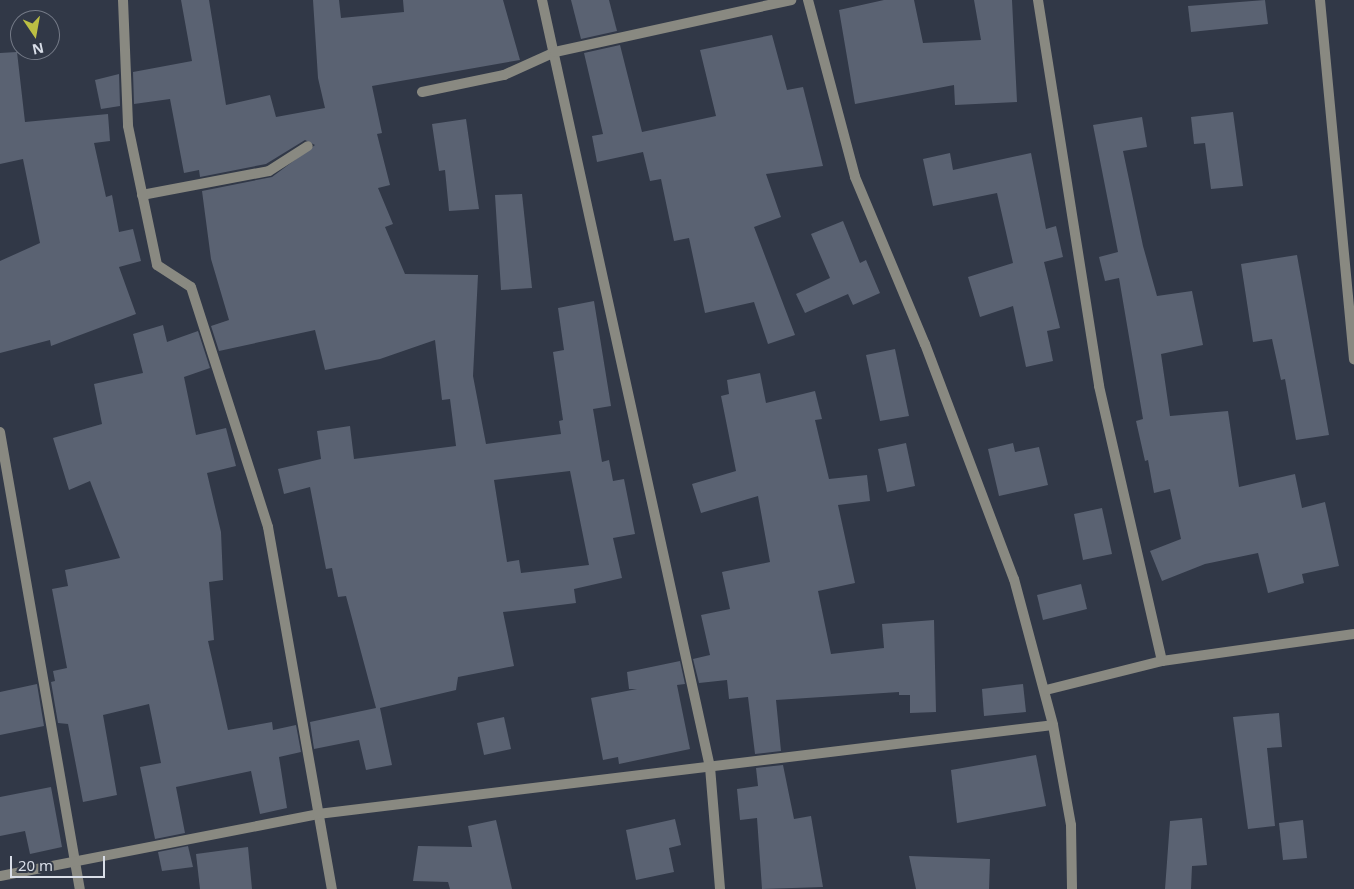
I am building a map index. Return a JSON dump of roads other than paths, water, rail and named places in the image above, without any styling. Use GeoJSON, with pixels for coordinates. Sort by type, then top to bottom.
{"type":"FeatureCollection","features":[{"type":"Feature","properties":{"kind":"street"},"geometry":{"type":"LineString","coordinates":[[123,0],[128,120],[157,265],[191,287],[268,527],[332,889]]}},
{"type":"Feature","properties":{"kind":"street"},"geometry":{"type":"LineString","coordinates":[[542,0],[555,52],[710,767],[720,889]]}},
{"type":"Feature","properties":{"kind":"street"},"geometry":{"type":"LineString","coordinates":[[422,92],[504,75],[555,52],[792,0]]}},
{"type":"Feature","properties":{"kind":"street"},"geometry":{"type":"LineString","coordinates":[[808,0],[855,177],[925,344],[1012,575],[1046,690],[1053,725],[1071,826],[1072,889]]}},
{"type":"Feature","properties":{"kind":"street"},"geometry":{"type":"LineString","coordinates":[[1038,0],[1099,386],[1162,661]]}},
{"type":"Feature","properties":{"kind":"street"},"geometry":{"type":"LineString","coordinates":[[1320,0],[1354,359]]}},
{"type":"Feature","properties":{"kind":"street"},"geometry":{"type":"LineString","coordinates":[[142,195],[269,170],[308,146]]}},
{"type":"Feature","properties":{"kind":"street"},"geometry":{"type":"LineString","coordinates":[[0,432],[77,860],[80,889]]}},
{"type":"Feature","properties":{"kind":"street"},"geometry":{"type":"LineString","coordinates":[[1046,690],[1162,661],[1354,634]]}},
{"type":"Feature","properties":{"kind":"street"},"geometry":{"type":"LineString","coordinates":[[0,876],[318,814],[1053,725]]}}]}
